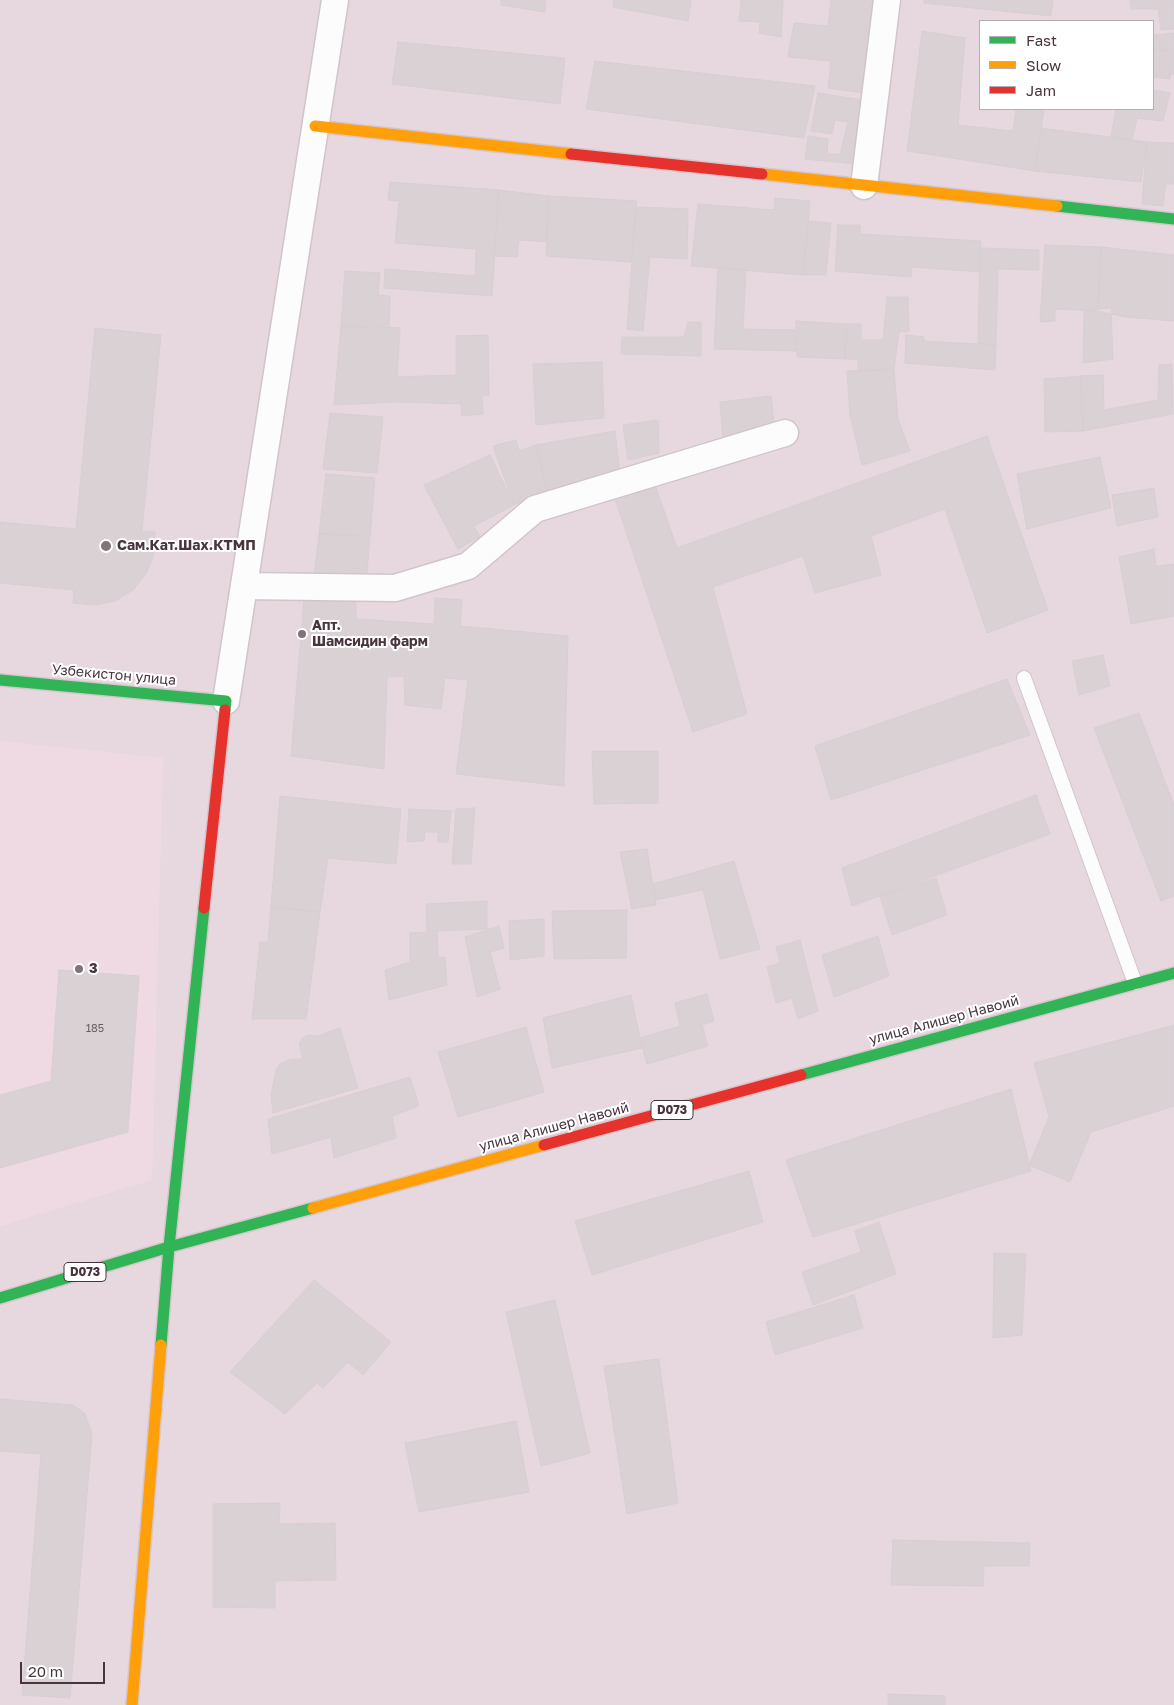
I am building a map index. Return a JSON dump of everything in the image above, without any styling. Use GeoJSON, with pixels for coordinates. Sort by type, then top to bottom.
{"type":"FeatureCollection","features":[{"type":"Feature","properties":{"kind":"main road"},"geometry":{"type":"LineString","coordinates":[[315,126],[1174,220]]}},
{"type":"Feature","properties":{"kind":"main road","name":"Узбекистон улица"},"geometry":{"type":"LineString","coordinates":[[0,680],[226,700]]}},
{"type":"Feature","properties":{"kind":"main road"},"geometry":{"type":"LineString","coordinates":[[132,1705],[170,1247],[226,700]]}},
{"type":"Feature","properties":{"kind":"main road","name":"улица Алишер Навоий"},"geometry":{"type":"LineString","coordinates":[[0,1298],[170,1247],[1174,973]]}},
{"type":"Feature","properties":{"kind":"street"},"geometry":{"type":"LineString","coordinates":[[226,700],[335,0]]}},
{"type":"Feature","properties":{"kind":"street"},"geometry":{"type":"LineString","coordinates":[[864,186],[888,0]]}},
{"type":"Feature","properties":{"kind":"street"},"geometry":{"type":"LineString","coordinates":[[244,586],[395,588],[468,566],[535,509],[785,433]]}},
{"type":"Feature","properties":{"kind":"lane"},"geometry":{"type":"LineString","coordinates":[[1024,678],[1135,983]]}},
{"type":"Feature","properties":{"kind":"shaded area"},"geometry":{"type":"Polygon","coordinates":[[[0,0],[1174,0],[1174,1705],[0,1705],[0,0]]]}},
{"type":"Feature","properties":{"kind":"shaded area","name":"3"},"geometry":{"type":"Polygon","coordinates":[[[0,741],[163,758],[152,1180],[0,1226],[0,741]]]}},
{"type":"Feature","properties":{"kind":"building"},"geometry":{"type":"Polygon","coordinates":[[[501,0],[546,0],[545,12],[501,5],[501,0]]]}},
{"type":"Feature","properties":{"kind":"building"},"geometry":{"type":"Polygon","coordinates":[[[614,0],[691,0],[688,21],[613,7],[614,0]]]}},
{"type":"Feature","properties":{"kind":"building"},"geometry":{"type":"Polygon","coordinates":[[[741,0],[783,0],[781,37],[759,33],[760,22],[739,21],[741,0]]]}},
{"type":"Feature","properties":{"kind":"building"},"geometry":{"type":"Polygon","coordinates":[[[831,0],[876,0],[865,93],[828,88],[831,61],[788,57],[794,23],[828,26],[831,0]]]}},
{"type":"Feature","properties":{"kind":"building"},"geometry":{"type":"Polygon","coordinates":[[[924,0],[1053,0],[1051,16],[924,3],[924,0]]]}},
{"type":"Feature","properties":{"kind":"building"},"geometry":{"type":"Polygon","coordinates":[[[1130,0],[1174,0],[1174,29],[1161,30],[1158,9],[1131,9],[1130,0]]]}},
{"type":"Feature","properties":{"kind":"building"},"geometry":{"type":"Polygon","coordinates":[[[922,31],[965,38],[958,125],[1013,131],[1016,110],[1044,110],[1035,171],[907,151],[922,31]]]}},
{"type":"Feature","properties":{"kind":"building"},"geometry":{"type":"Polygon","coordinates":[[[1174,33],[1174,74],[1170,74],[1170,50],[1154,50],[1154,35],[1174,33]]]}},
{"type":"Feature","properties":{"kind":"building"},"geometry":{"type":"Polygon","coordinates":[[[398,42],[565,58],[560,104],[392,84],[398,42]]]}},
{"type":"Feature","properties":{"kind":"building"},"geometry":{"type":"Polygon","coordinates":[[[1154,50],[1172,51],[1170,79],[1154,77],[1154,50]]]}},
{"type":"Feature","properties":{"kind":"building"},"geometry":{"type":"Polygon","coordinates":[[[595,61],[815,86],[804,138],[586,109],[595,61]]]}},
{"type":"Feature","properties":{"kind":"building"},"geometry":{"type":"Polygon","coordinates":[[[1154,90],[1170,93],[1163,121],[1137,118],[1132,140],[1111,137],[1116,110],[1154,110],[1154,90]]]}},
{"type":"Feature","properties":{"kind":"building"},"geometry":{"type":"Polygon","coordinates":[[[818,93],[863,100],[855,164],[805,159],[808,136],[828,139],[827,154],[840,154],[848,122],[835,120],[832,134],[811,131],[818,93]]]}},
{"type":"Feature","properties":{"kind":"building"},"geometry":{"type":"Polygon","coordinates":[[[1041,128],[1147,142],[1141,182],[1035,171],[1041,128]]]}},
{"type":"Feature","properties":{"kind":"building"},"geometry":{"type":"Polygon","coordinates":[[[1147,142],[1174,143],[1174,184],[1166,184],[1163,206],[1142,204],[1147,142]]]}},
{"type":"Feature","properties":{"kind":"building"},"geometry":{"type":"Polygon","coordinates":[[[390,182],[499,190],[492,296],[384,288],[385,269],[475,276],[476,249],[395,243],[399,201],[388,200],[390,182]]]}},
{"type":"Feature","properties":{"kind":"building"},"geometry":{"type":"Polygon","coordinates":[[[499,190],[549,196],[546,242],[519,240],[517,257],[494,256],[499,190]]]}},
{"type":"Feature","properties":{"kind":"building"},"geometry":{"type":"Polygon","coordinates":[[[549,196],[637,201],[631,262],[546,256],[549,196]]]}},
{"type":"Feature","properties":{"kind":"building"},"geometry":{"type":"Polygon","coordinates":[[[775,198],[810,201],[803,275],[691,266],[698,204],[774,210],[775,198]]]}},
{"type":"Feature","properties":{"kind":"building"},"geometry":{"type":"Polygon","coordinates":[[[636,207],[688,209],[687,259],[650,257],[643,331],[627,329],[636,207]]]}},
{"type":"Feature","properties":{"kind":"building"},"geometry":{"type":"Polygon","coordinates":[[[808,221],[831,223],[826,275],[803,275],[808,221]]]}},
{"type":"Feature","properties":{"kind":"building"},"geometry":{"type":"Polygon","coordinates":[[[838,225],[860,225],[860,234],[981,241],[980,272],[912,267],[911,277],[835,271],[838,225]]]}},
{"type":"Feature","properties":{"kind":"building"},"geometry":{"type":"Polygon","coordinates":[[[1045,245],[1101,247],[1098,311],[1055,309],[1055,321],[1040,322],[1045,245]]]}},
{"type":"Feature","properties":{"kind":"building"},"geometry":{"type":"Polygon","coordinates":[[[1101,247],[1174,255],[1174,321],[1125,317],[1098,311],[1101,247]]]}},
{"type":"Feature","properties":{"kind":"building"},"geometry":{"type":"Polygon","coordinates":[[[980,248],[1039,250],[1039,270],[998,269],[996,345],[978,344],[980,248]]]}},
{"type":"Feature","properties":{"kind":"building"},"geometry":{"type":"Polygon","coordinates":[[[718,268],[746,270],[743,329],[795,330],[796,351],[714,349],[718,268]]]}},
{"type":"Feature","properties":{"kind":"building"},"geometry":{"type":"Polygon","coordinates":[[[345,271],[380,273],[378,295],[390,296],[389,329],[341,326],[345,271]]]}},
{"type":"Feature","properties":{"kind":"building"},"geometry":{"type":"Polygon","coordinates":[[[887,297],[908,297],[909,331],[899,332],[894,369],[858,371],[858,360],[845,359],[846,324],[861,324],[861,340],[883,340],[887,297]]]}},
{"type":"Feature","properties":{"kind":"building"},"geometry":{"type":"Polygon","coordinates":[[[1111,308],[1113,359],[1083,363],[1084,310],[1111,308]]]}},
{"type":"Feature","properties":{"kind":"building"},"geometry":{"type":"Polygon","coordinates":[[[796,321],[846,324],[845,359],[797,357],[796,321]]]}},
{"type":"Feature","properties":{"kind":"building"},"geometry":{"type":"Polygon","coordinates":[[[688,322],[701,322],[701,356],[621,354],[622,337],[684,337],[688,322]]]}},
{"type":"Feature","properties":{"kind":"building"},"geometry":{"type":"Polygon","coordinates":[[[341,326],[400,328],[397,377],[456,375],[456,336],[488,335],[489,395],[482,395],[483,414],[462,416],[461,404],[395,402],[334,405],[341,326]]]}},
{"type":"Feature","properties":{"kind":"building"},"geometry":{"type":"Polygon","coordinates":[[[95,328],[161,335],[142,531],[155,532],[154,554],[146,574],[133,590],[115,601],[94,605],[73,603],[74,590],[0,583],[0,522],[76,529],[95,328]]]}},
{"type":"Feature","properties":{"kind":"building"},"geometry":{"type":"Polygon","coordinates":[[[906,335],[924,337],[924,341],[996,345],[995,370],[905,363],[906,335]]]}},
{"type":"Feature","properties":{"kind":"building"},"geometry":{"type":"Polygon","coordinates":[[[602,362],[604,418],[536,425],[533,364],[602,362]]]}},
{"type":"Feature","properties":{"kind":"building"},"geometry":{"type":"Polygon","coordinates":[[[1172,364],[1173,414],[1083,431],[1081,376],[1103,375],[1104,410],[1158,400],[1159,365],[1172,364]]]}},
{"type":"Feature","properties":{"kind":"building"},"geometry":{"type":"Polygon","coordinates":[[[894,369],[898,419],[910,451],[862,465],[850,415],[847,371],[894,369]]]}},
{"type":"Feature","properties":{"kind":"building"},"geometry":{"type":"Polygon","coordinates":[[[1081,376],[1083,431],[1045,432],[1044,379],[1081,376]]]}},
{"type":"Feature","properties":{"kind":"building"},"geometry":{"type":"Polygon","coordinates":[[[771,396],[775,432],[723,439],[720,402],[771,396]]]}},
{"type":"Feature","properties":{"kind":"building"},"geometry":{"type":"Polygon","coordinates":[[[330,413],[383,417],[377,473],[323,469],[330,413]]]}},
{"type":"Feature","properties":{"kind":"building"},"geometry":{"type":"Polygon","coordinates":[[[658,420],[659,453],[628,460],[623,425],[658,420]]]}},
{"type":"Feature","properties":{"kind":"building"},"geometry":{"type":"Polygon","coordinates":[[[615,431],[620,474],[547,490],[536,445],[615,431]]]}},
{"type":"Feature","properties":{"kind":"building"},"geometry":{"type":"Polygon","coordinates":[[[987,436],[1048,610],[987,633],[945,509],[871,536],[881,575],[815,593],[803,556],[713,587],[747,714],[693,732],[614,496],[654,482],[677,548],[987,436]]]}},
{"type":"Feature","properties":{"kind":"building"},"geometry":{"type":"Polygon","coordinates":[[[516,440],[519,451],[536,445],[547,490],[514,505],[493,446],[516,440]]]}},
{"type":"Feature","properties":{"kind":"building"},"geometry":{"type":"Polygon","coordinates":[[[490,455],[514,505],[474,526],[480,537],[458,549],[424,485],[490,455]]]}},
{"type":"Feature","properties":{"kind":"building"},"geometry":{"type":"Polygon","coordinates":[[[1100,457],[1111,508],[1027,529],[1017,474],[1100,457]]]}},
{"type":"Feature","properties":{"kind":"building"},"geometry":{"type":"Polygon","coordinates":[[[326,474],[375,478],[370,536],[319,534],[326,474]]]}},
{"type":"Feature","properties":{"kind":"building"},"geometry":{"type":"Polygon","coordinates":[[[1154,488],[1158,517],[1117,526],[1112,495],[1154,488]]]}},
{"type":"Feature","properties":{"kind":"building"},"geometry":{"type":"Polygon","coordinates":[[[319,534],[370,536],[366,584],[313,584],[319,534]]]}},
{"type":"Feature","properties":{"kind":"building"},"geometry":{"type":"Polygon","coordinates":[[[1154,549],[1156,566],[1174,564],[1174,616],[1131,624],[1119,557],[1154,549]]]}},
{"type":"Feature","properties":{"kind":"building"},"geometry":{"type":"Polygon","coordinates":[[[435,598],[462,600],[460,626],[568,636],[564,786],[456,774],[468,680],[445,678],[441,709],[405,705],[404,676],[387,677],[384,769],[291,756],[304,599],[356,602],[356,619],[434,624],[435,598]]]}},
{"type":"Feature","properties":{"kind":"building"},"geometry":{"type":"Polygon","coordinates":[[[1103,655],[1110,686],[1079,695],[1072,661],[1103,655]]]}},
{"type":"Feature","properties":{"kind":"building"},"geometry":{"type":"Polygon","coordinates":[[[1007,679],[1030,735],[831,800],[815,746],[1007,679]]]}},
{"type":"Feature","properties":{"kind":"building"},"geometry":{"type":"Polygon","coordinates":[[[1139,713],[1174,805],[1174,896],[1161,901],[1094,728],[1139,713]]]}},
{"type":"Feature","properties":{"kind":"building"},"geometry":{"type":"Polygon","coordinates":[[[592,751],[658,751],[658,803],[594,804],[592,751]]]}},
{"type":"Feature","properties":{"kind":"building"},"geometry":{"type":"Polygon","coordinates":[[[1036,795],[1050,834],[852,906],[842,868],[1036,795]]]}},
{"type":"Feature","properties":{"kind":"building"},"geometry":{"type":"Polygon","coordinates":[[[280,796],[401,809],[396,864],[328,858],[320,912],[271,907],[280,796]]]}},
{"type":"Feature","properties":{"kind":"building"},"geometry":{"type":"Polygon","coordinates":[[[475,808],[471,864],[452,864],[456,809],[475,808]]]}},
{"type":"Feature","properties":{"kind":"building"},"geometry":{"type":"Polygon","coordinates":[[[409,809],[451,811],[448,842],[438,842],[438,832],[425,832],[424,841],[407,842],[409,809]]]}},
{"type":"Feature","properties":{"kind":"building"},"geometry":{"type":"Polygon","coordinates":[[[647,849],[656,905],[632,909],[620,852],[647,849]]]}},
{"type":"Feature","properties":{"kind":"building"},"geometry":{"type":"Polygon","coordinates":[[[734,861],[760,949],[720,959],[703,890],[655,900],[653,884],[734,861]]]}},
{"type":"Feature","properties":{"kind":"building"},"geometry":{"type":"Polygon","coordinates":[[[936,878],[947,915],[892,935],[880,896],[936,878]]]}},
{"type":"Feature","properties":{"kind":"building"},"geometry":{"type":"Polygon","coordinates":[[[487,901],[487,929],[437,931],[438,957],[445,957],[447,985],[389,1000],[385,970],[410,962],[410,933],[427,932],[426,904],[487,901]]]}},
{"type":"Feature","properties":{"kind":"building"},"geometry":{"type":"Polygon","coordinates":[[[271,907],[320,912],[306,1019],[252,1019],[260,942],[268,942],[271,907]]]}},
{"type":"Feature","properties":{"kind":"building"},"geometry":{"type":"Polygon","coordinates":[[[627,910],[626,958],[554,959],[552,911],[627,910]]]}},
{"type":"Feature","properties":{"kind":"building"},"geometry":{"type":"Polygon","coordinates":[[[544,919],[544,956],[510,960],[509,921],[544,919]]]}},
{"type":"Feature","properties":{"kind":"building"},"geometry":{"type":"Polygon","coordinates":[[[499,926],[504,948],[490,952],[500,989],[477,997],[465,937],[499,926]]]}},
{"type":"Feature","properties":{"kind":"building"},"geometry":{"type":"Polygon","coordinates":[[[878,936],[889,976],[834,997],[822,955],[878,936]]]}},
{"type":"Feature","properties":{"kind":"building"},"geometry":{"type":"Polygon","coordinates":[[[800,940],[818,1011],[798,1019],[792,998],[776,1003],[767,967],[780,963],[776,947],[800,940]]]}},
{"type":"Feature","properties":{"kind":"building"},"geometry":{"type":"Polygon","coordinates":[[[59,970],[139,976],[128,1132],[0,1168],[0,1095],[51,1081],[59,970]]]}},
{"type":"Feature","properties":{"kind":"building"},"geometry":{"type":"Polygon","coordinates":[[[707,994],[714,1021],[702,1025],[708,1046],[647,1064],[640,1038],[680,1026],[675,1003],[707,994]]]}},
{"type":"Feature","properties":{"kind":"building"},"geometry":{"type":"Polygon","coordinates":[[[631,995],[642,1048],[552,1068],[543,1018],[631,995]]]}},
{"type":"Feature","properties":{"kind":"building"},"geometry":{"type":"Polygon","coordinates":[[[1174,1025],[1174,1106],[1091,1132],[1070,1182],[1029,1165],[1049,1117],[1034,1063],[1174,1025]]]}},
{"type":"Feature","properties":{"kind":"building"},"geometry":{"type":"Polygon","coordinates":[[[526,1027],[544,1092],[458,1117],[438,1052],[526,1027]]]}},
{"type":"Feature","properties":{"kind":"building"},"geometry":{"type":"Polygon","coordinates":[[[340,1028],[358,1088],[273,1113],[271,1095],[276,1070],[280,1064],[291,1059],[303,1059],[299,1044],[302,1038],[308,1035],[318,1036],[340,1028]]]}},
{"type":"Feature","properties":{"kind":"building"},"geometry":{"type":"Polygon","coordinates":[[[410,1077],[419,1106],[392,1116],[396,1138],[334,1158],[331,1137],[272,1154],[268,1119],[410,1077]]]}},
{"type":"Feature","properties":{"kind":"building"},"geometry":{"type":"Polygon","coordinates":[[[1011,1089],[1031,1171],[813,1237],[786,1160],[1011,1089]]]}},
{"type":"Feature","properties":{"kind":"building"},"geometry":{"type":"Polygon","coordinates":[[[749,1171],[763,1222],[592,1275],[575,1221],[749,1171]]]}},
{"type":"Feature","properties":{"kind":"building"},"geometry":{"type":"Polygon","coordinates":[[[879,1222],[896,1274],[813,1305],[802,1272],[861,1252],[855,1231],[879,1222]]]}},
{"type":"Feature","properties":{"kind":"building"},"geometry":{"type":"Polygon","coordinates":[[[994,1253],[1026,1254],[1022,1335],[993,1338],[994,1253]]]}},
{"type":"Feature","properties":{"kind":"building"},"geometry":{"type":"Polygon","coordinates":[[[314,1280],[391,1342],[363,1375],[348,1362],[323,1388],[317,1383],[285,1414],[230,1372],[314,1280]]]}},
{"type":"Feature","properties":{"kind":"building"},"geometry":{"type":"Polygon","coordinates":[[[854,1295],[863,1328],[775,1355],[766,1322],[854,1295]]]}},
{"type":"Feature","properties":{"kind":"building"},"geometry":{"type":"Polygon","coordinates":[[[555,1300],[590,1453],[541,1466],[506,1312],[555,1300]]]}},
{"type":"Feature","properties":{"kind":"building"},"geometry":{"type":"Polygon","coordinates":[[[659,1359],[678,1503],[627,1514],[604,1366],[659,1359]]]}},
{"type":"Feature","properties":{"kind":"building"},"geometry":{"type":"Polygon","coordinates":[[[0,1399],[73,1405],[85,1414],[92,1434],[70,1698],[22,1695],[41,1454],[0,1451],[0,1399]]]}},
{"type":"Feature","properties":{"kind":"building"},"geometry":{"type":"Polygon","coordinates":[[[516,1421],[529,1492],[419,1512],[405,1443],[516,1421]]]}},
{"type":"Feature","properties":{"kind":"building"},"geometry":{"type":"Polygon","coordinates":[[[280,1503],[279,1524],[335,1523],[336,1580],[275,1581],[275,1608],[213,1607],[213,1504],[280,1503]]]}},
{"type":"Feature","properties":{"kind":"building"},"geometry":{"type":"Polygon","coordinates":[[[893,1540],[1030,1543],[1029,1566],[984,1566],[983,1586],[891,1585],[893,1540]]]}},
{"type":"Feature","properties":{"kind":"building"},"geometry":{"type":"Polygon","coordinates":[[[888,1694],[945,1696],[945,1705],[888,1705],[888,1694]]]}},
{"type":"Feature","properties":{"kind":"traffic: fast"},"geometry":{"type":"LineString","coordinates":[[1057,206],[1174,219]]}},
{"type":"Feature","properties":{"kind":"traffic: fast"},"geometry":{"type":"LineString","coordinates":[[0,680],[226,701],[225,710]]}},
{"type":"Feature","properties":{"kind":"traffic: fast"},"geometry":{"type":"LineString","coordinates":[[161,1345],[169,1247],[204,908]]}},
{"type":"Feature","properties":{"kind":"traffic: fast"},"geometry":{"type":"LineString","coordinates":[[801,1075],[1174,973]]}},
{"type":"Feature","properties":{"kind":"traffic: fast"},"geometry":{"type":"LineString","coordinates":[[0,1298],[169,1247],[313,1208]]}},
{"type":"Feature","properties":{"kind":"traffic: slow"},"geometry":{"type":"LineString","coordinates":[[315,126],[571,154]]}},
{"type":"Feature","properties":{"kind":"traffic: slow"},"geometry":{"type":"LineString","coordinates":[[762,174],[1057,206]]}},
{"type":"Feature","properties":{"kind":"traffic: slow"},"geometry":{"type":"LineString","coordinates":[[313,1208],[544,1145]]}},
{"type":"Feature","properties":{"kind":"traffic: slow"},"geometry":{"type":"LineString","coordinates":[[132,1705],[161,1345]]}},
{"type":"Feature","properties":{"kind":"traffic: jam"},"geometry":{"type":"LineString","coordinates":[[571,154],[762,174]]}},
{"type":"Feature","properties":{"kind":"traffic: jam"},"geometry":{"type":"LineString","coordinates":[[204,908],[225,710]]}},
{"type":"Feature","properties":{"kind":"traffic: jam"},"geometry":{"type":"LineString","coordinates":[[544,1145],[801,1075]]}},
{"type":"Feature","properties":{"kind":"place","name":"Сам.Кат.Шах.КТМП"},"geometry":{"type":"Point","coordinates":[106,546]}},
{"type":"Feature","properties":{"kind":"place","name":"Апт. Шамсидин фарм"},"geometry":{"type":"Point","coordinates":[302,634]}},
{"type":"Feature","properties":{"kind":"place","name":"3"},"geometry":{"type":"Point","coordinates":[79,969]}}]}
